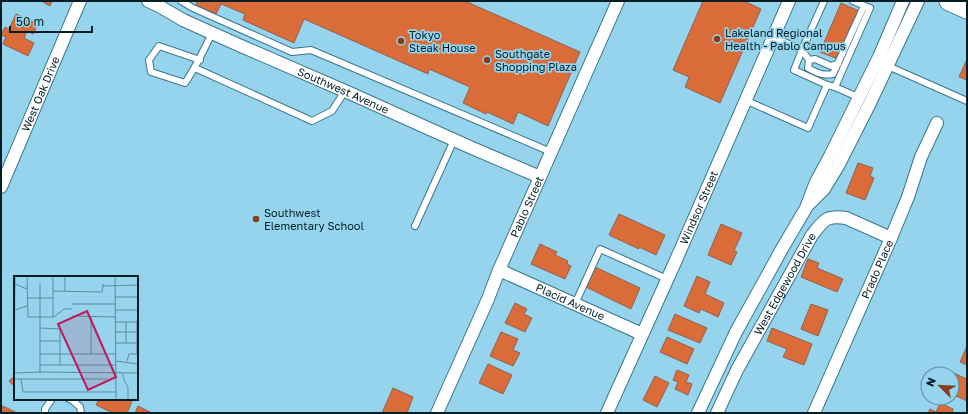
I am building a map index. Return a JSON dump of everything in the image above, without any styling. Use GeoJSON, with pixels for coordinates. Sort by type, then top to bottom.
{"type":"FeatureCollection","features":[{"type":"Feature","properties":{"kind":"main road"},"geometry":{"type":"LineString","coordinates":[[949,1],[967,9]]}},
{"type":"Feature","properties":{"kind":"street","name":"West Oak Drive"},"geometry":{"type":"LineString","coordinates":[[1,188],[80,1]]}},
{"type":"Feature","properties":{"kind":"street","name":"Southwest Avenue"},"geometry":{"type":"LineString","coordinates":[[148,1],[182,20],[540,177]]}},
{"type":"Feature","properties":{"kind":"street","name":"Pablo Street"},"geometry":{"type":"LineString","coordinates":[[437,413],[618,1]]}},
{"type":"Feature","properties":{"kind":"street","name":"Windsor Street"},"geometry":{"type":"LineString","coordinates":[[607,413],[789,1]]}},
{"type":"Feature","properties":{"kind":"street","name":"West Edgewood Drive"},"geometry":{"type":"LineString","coordinates":[[698,413],[736,332],[806,208],[816,182],[879,56],[902,1]]}},
{"type":"Feature","properties":{"kind":"street","name":"West Edgewood Drive"},"geometry":{"type":"LineString","coordinates":[[806,208],[824,189],[838,166],[888,66],[918,1]]}},
{"type":"Feature","properties":{"kind":"street","name":"Prado Place"},"geometry":{"type":"LineString","coordinates":[[814,413],[891,238],[908,197],[921,156],[937,123]]}},
{"type":"Feature","properties":{"kind":"street","name":"West Edgewood Drive"},"geometry":{"type":"LineString","coordinates":[[717,413],[737,370],[812,235],[822,222],[830,217],[846,218],[891,238]]}},
{"type":"Feature","properties":{"kind":"street","name":"Placid Avenue"},"geometry":{"type":"LineString","coordinates":[[499,270],[642,334]]}},
{"type":"Feature","properties":{"kind":"lane"},"geometry":{"type":"LineString","coordinates":[[181,1],[193,8],[292,52],[311,50],[551,152]]}},
{"type":"Feature","properties":{"kind":"lane"},"geometry":{"type":"LineString","coordinates":[[824,1],[794,70],[870,103]]}},
{"type":"Feature","properties":{"kind":"lane"},"geometry":{"type":"LineString","coordinates":[[835,87],[870,8],[853,1]]}},
{"type":"Feature","properties":{"kind":"lane"},"geometry":{"type":"LineString","coordinates":[[773,37],[802,50],[809,60],[808,68],[817,73],[827,75],[833,74],[864,6]]}},
{"type":"Feature","properties":{"kind":"lane"},"geometry":{"type":"LineString","coordinates":[[200,60],[159,46],[149,60],[151,72],[185,83],[200,60],[212,33]]}},
{"type":"Feature","properties":{"kind":"lane"},"geometry":{"type":"LineString","coordinates":[[809,60],[815,59],[831,66],[838,64]]}},
{"type":"Feature","properties":{"kind":"lane"},"geometry":{"type":"LineString","coordinates":[[888,66],[967,101]]}},
{"type":"Feature","properties":{"kind":"lane"},"geometry":{"type":"LineString","coordinates":[[195,68],[312,121],[332,111],[345,91]]}},
{"type":"Feature","properties":{"kind":"lane"},"geometry":{"type":"LineString","coordinates":[[746,100],[808,128],[827,85]]}},
{"type":"Feature","properties":{"kind":"lane"},"geometry":{"type":"LineString","coordinates":[[415,226],[454,140]]}},
{"type":"Feature","properties":{"kind":"lane"},"geometry":{"type":"LineString","coordinates":[[575,304],[600,249],[667,279]]}},
{"type":"Feature","properties":{"kind":"lane"},"geometry":{"type":"LineString","coordinates":[[45,413],[45,409],[51,400]]}},
{"type":"Feature","properties":{"kind":"lane"},"geometry":{"type":"LineString","coordinates":[[72,400],[80,407],[81,413]]}},
{"type":"Feature","properties":{"kind":"building"},"geometry":{"type":"Polygon","coordinates":[[[43,1],[52,1],[50,6],[43,1]]]}},
{"type":"Feature","properties":{"kind":"building","name":"Southgate Shopping Plaza"},"geometry":{"type":"Polygon","coordinates":[[[197,1],[465,1],[580,52],[548,126],[518,112],[513,124],[487,112],[486,114],[463,103],[470,87],[429,69],[428,74],[304,19],[294,43],[243,20],[245,14],[221,4],[216,14],[196,5],[197,1]]]}},
{"type":"Feature","properties":{"kind":"building","name":"Lakeland Regional Health - Pablo Campus"},"geometry":{"type":"Polygon","coordinates":[[[703,1],[744,1],[761,9],[720,103],[685,87],[689,77],[673,70],[703,1]]]}},
{"type":"Feature","properties":{"kind":"building"},"geometry":{"type":"Polygon","coordinates":[[[841,3],[859,11],[838,59],[820,52],[841,3]]]}},
{"type":"Feature","properties":{"kind":"building"},"geometry":{"type":"Polygon","coordinates":[[[16,14],[38,24],[33,34],[27,31],[24,38],[34,43],[28,56],[3,44],[6,37],[1,35],[5,27],[9,29],[16,14]]]}},
{"type":"Feature","properties":{"kind":"building"},"geometry":{"type":"Polygon","coordinates":[[[967,59],[967,80],[959,77],[967,59]]]}},
{"type":"Feature","properties":{"kind":"building"},"geometry":{"type":"Polygon","coordinates":[[[858,163],[873,168],[870,176],[874,178],[865,200],[846,193],[858,163]]]}},
{"type":"Feature","properties":{"kind":"building"},"geometry":{"type":"Polygon","coordinates":[[[619,214],[665,235],[656,255],[609,235],[619,214]]]}},
{"type":"Feature","properties":{"kind":"building"},"geometry":{"type":"Polygon","coordinates":[[[721,224],[742,233],[734,251],[737,252],[731,265],[708,255],[721,224]]]}},
{"type":"Feature","properties":{"kind":"building"},"geometry":{"type":"Polygon","coordinates":[[[540,244],[557,252],[555,255],[568,261],[567,264],[571,266],[565,279],[531,264],[540,244]]]}},
{"type":"Feature","properties":{"kind":"building"},"geometry":{"type":"Polygon","coordinates":[[[808,259],[819,263],[817,268],[843,279],[837,292],[801,277],[808,259]]]}},
{"type":"Feature","properties":{"kind":"building"},"geometry":{"type":"Polygon","coordinates":[[[595,267],[640,288],[631,309],[586,287],[595,267]]]}},
{"type":"Feature","properties":{"kind":"building"},"geometry":{"type":"Polygon","coordinates":[[[697,276],[710,282],[705,294],[724,303],[718,317],[701,309],[699,313],[684,306],[697,276]]]}},
{"type":"Feature","properties":{"kind":"building"},"geometry":{"type":"Polygon","coordinates":[[[515,303],[527,309],[524,314],[532,318],[525,332],[505,323],[515,303]]]}},
{"type":"Feature","properties":{"kind":"building"},"geometry":{"type":"Polygon","coordinates":[[[811,304],[828,310],[818,336],[801,329],[811,304]]]}},
{"type":"Feature","properties":{"kind":"building"},"geometry":{"type":"Polygon","coordinates":[[[675,314],[707,328],[700,343],[668,330],[675,314]]]}},
{"type":"Feature","properties":{"kind":"building"},"geometry":{"type":"Polygon","coordinates":[[[772,328],[812,344],[804,365],[783,357],[787,349],[767,341],[772,328]]]}},
{"type":"Feature","properties":{"kind":"building"},"geometry":{"type":"Polygon","coordinates":[[[501,332],[518,339],[513,350],[520,353],[513,366],[490,356],[501,332]]]}},
{"type":"Feature","properties":{"kind":"building"},"geometry":{"type":"Polygon","coordinates":[[[667,337],[694,349],[687,364],[660,352],[667,337]]]}},
{"type":"Feature","properties":{"kind":"building"},"geometry":{"type":"Polygon","coordinates":[[[967,346],[967,365],[960,362],[967,346]]]}},
{"type":"Feature","properties":{"kind":"building"},"geometry":{"type":"Polygon","coordinates":[[[488,364],[512,375],[503,394],[479,383],[488,364]]]}},
{"type":"Feature","properties":{"kind":"building"},"geometry":{"type":"Polygon","coordinates":[[[677,370],[689,375],[686,382],[692,384],[688,395],[675,389],[678,382],[673,380],[677,370]]]}},
{"type":"Feature","properties":{"kind":"building"},"geometry":{"type":"Polygon","coordinates":[[[655,376],[669,383],[657,407],[643,400],[655,376]]]}},
{"type":"Feature","properties":{"kind":"building"},"geometry":{"type":"Polygon","coordinates":[[[960,376],[967,379],[967,401],[960,398],[960,376]]]}},
{"type":"Feature","properties":{"kind":"building"},"geometry":{"type":"Polygon","coordinates":[[[14,377],[14,386],[9,381],[14,377]]]}},
{"type":"Feature","properties":{"kind":"building"},"geometry":{"type":"Polygon","coordinates":[[[393,388],[413,397],[407,413],[382,413],[393,388]]]}},
{"type":"Feature","properties":{"kind":"building"},"geometry":{"type":"Polygon","coordinates":[[[98,400],[133,400],[127,413],[113,413],[96,405],[98,400]]]}},
{"type":"Feature","properties":{"kind":"building"},"geometry":{"type":"Polygon","coordinates":[[[3,406],[17,413],[1,413],[3,406]]]}},
{"type":"Feature","properties":{"kind":"building"},"geometry":{"type":"Polygon","coordinates":[[[138,406],[152,413],[135,413],[138,406]]]}},
{"type":"Feature","properties":{"kind":"building"},"geometry":{"type":"Polygon","coordinates":[[[939,406],[946,406],[953,409],[952,413],[928,413],[930,409],[936,412],[939,406]]]}},
{"type":"Feature","properties":{"kind":"place","name":"Lakeland Regional Health - Pablo Campus"},"geometry":{"type":"Point","coordinates":[717,39]}},
{"type":"Feature","properties":{"kind":"place","name":"Tokyo Steak House"},"geometry":{"type":"Point","coordinates":[401,41]}},
{"type":"Feature","properties":{"kind":"place","name":"Southgate Shopping Plaza"},"geometry":{"type":"Point","coordinates":[487,60]}},
{"type":"Feature","properties":{"kind":"place","name":"Southwest Elementary School"},"geometry":{"type":"Point","coordinates":[256,219]}}]}
